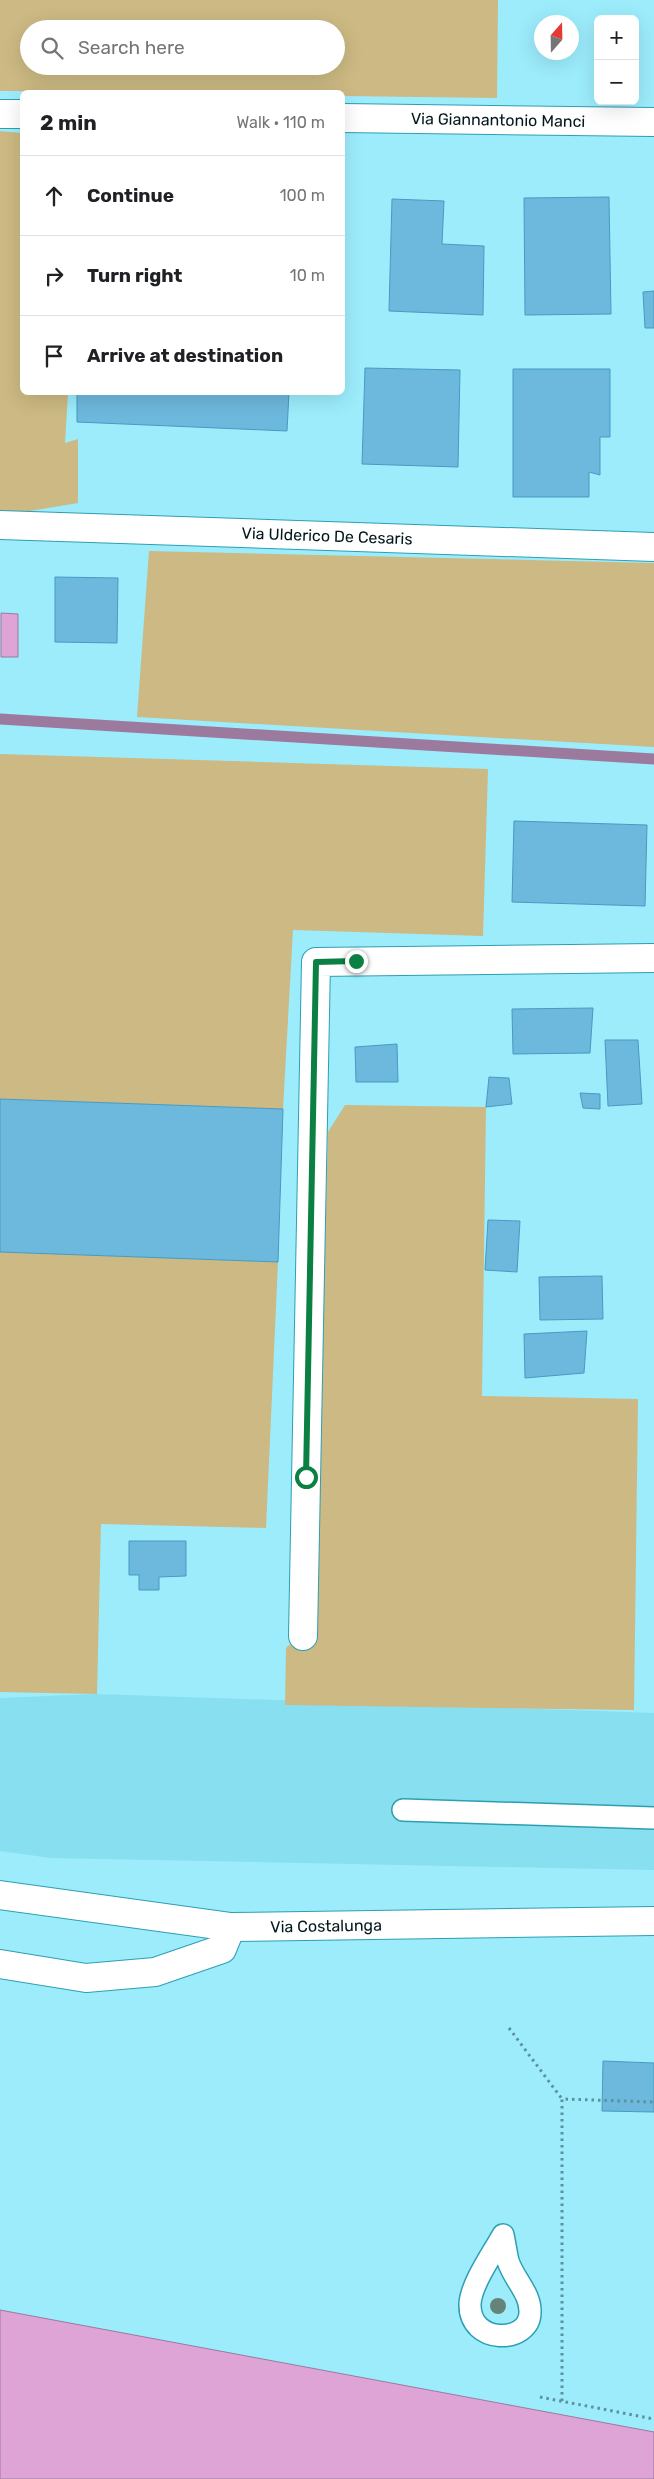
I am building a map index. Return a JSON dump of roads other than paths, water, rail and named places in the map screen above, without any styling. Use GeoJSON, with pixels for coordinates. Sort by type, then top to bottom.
{"type":"FeatureCollection","features":[{"type":"Feature","properties":{"kind":"street"},"geometry":{"type":"LineString","coordinates":[[0,114],[20,114]]}},
{"type":"Feature","properties":{"kind":"street","name":"Via Giannantonio Manci"},"geometry":{"type":"LineString","coordinates":[[345,118],[654,122]]}},
{"type":"Feature","properties":{"kind":"street","name":"Via Ulderico De Cesaris"},"geometry":{"type":"LineString","coordinates":[[0,525],[654,547]]}},
{"type":"Feature","properties":{"kind":"street"},"geometry":{"type":"LineString","coordinates":[[303,1636],[316,962],[654,958]]}},
{"type":"Feature","properties":{"kind":"street","name":"Via Costalunga"},"geometry":{"type":"LineString","coordinates":[[0,1895],[230,1927],[654,1921]]}},
{"type":"Feature","properties":{"kind":"street"},"geometry":{"type":"LineString","coordinates":[[0,1964],[86,1978],[155,1972],[222,1949],[230,1927]]}},
{"type":"Feature","properties":{"kind":"lane"},"geometry":{"type":"LineString","coordinates":[[403,1810],[654,1818]]}},
{"type":"Feature","properties":{"kind":"waterway"},"geometry":{"type":"LineString","coordinates":[[0,719],[654,759]]}}]}
